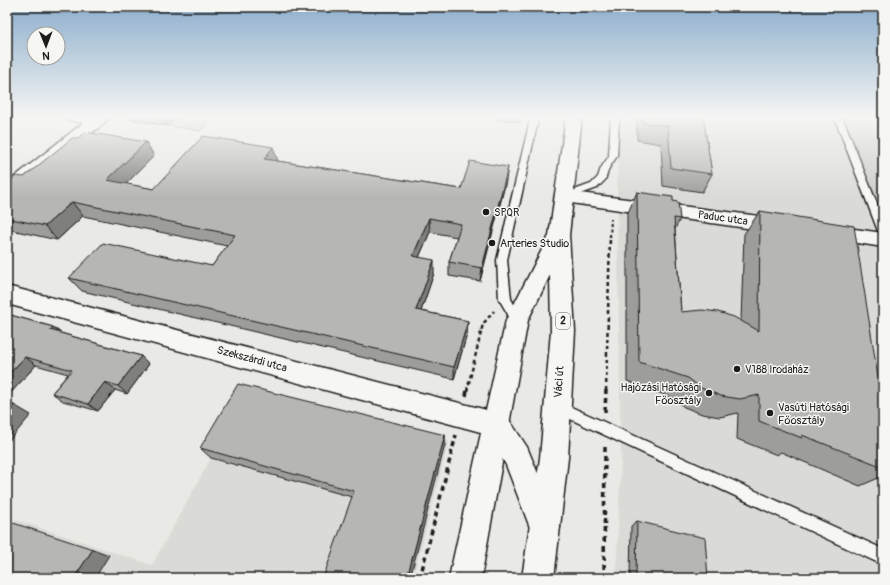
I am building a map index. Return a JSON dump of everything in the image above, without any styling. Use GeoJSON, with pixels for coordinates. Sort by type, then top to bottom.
{"type":"FeatureCollection","features":[{"type":"Feature","properties":{"kind":"street"},"geometry":{"type":"LineString","coordinates":[[7,192],[68,143]]}},
{"type":"Feature","properties":{"kind":"street","name":"Váci út"},"geometry":{"type":"LineString","coordinates":[[543,572],[545,528],[554,458],[563,331],[559,235],[571,143]]}},
{"type":"Feature","properties":{"kind":"street","name":"Paduc utca"},"geometry":{"type":"LineString","coordinates":[[564,197],[613,202],[883,240]]}},
{"type":"Feature","properties":{"kind":"street","name":"Váci út"},"geometry":{"type":"LineString","coordinates":[[465,578],[517,320],[559,235]]}},
{"type":"Feature","properties":{"kind":"street","name":"Szekszárdi utca"},"geometry":{"type":"LineString","coordinates":[[7,295],[462,413],[497,424]]}},
{"type":"Feature","properties":{"kind":"street","name":"Váci út"},"geometry":{"type":"LineString","coordinates":[[497,424],[517,458],[545,528]]}},
{"type":"Feature","properties":{"kind":"lane"},"geometry":{"type":"LineString","coordinates":[[517,320],[505,299],[502,260],[529,143]]}},
{"type":"Feature","properties":{"kind":"lane"},"geometry":{"type":"LineString","coordinates":[[564,197],[594,186],[602,178],[605,168],[613,156],[614,143]]}},
{"type":"Feature","properties":{"kind":"lane"},"geometry":{"type":"LineString","coordinates":[[849,143],[883,231]]}},
{"type":"Feature","properties":{"kind":"lane"},"geometry":{"type":"LineString","coordinates":[[557,407],[883,557]]}},
{"type":"Feature","properties":{"kind":"path"},"geometry":{"type":"LineString","coordinates":[[604,578],[606,429],[604,393],[613,202]]}},
{"type":"Feature","properties":{"kind":"path"},"geometry":{"type":"LineString","coordinates":[[420,578],[483,324]]}},
{"type":"Feature","properties":{"kind":"shaded area"},"geometry":{"type":"Polygon","coordinates":[[[618,143],[852,143],[883,224],[883,578],[616,578],[621,461],[617,193],[618,143]]]}},
{"type":"Feature","properties":{"kind":"shaded area"},"geometry":{"type":"Polygon","coordinates":[[[852,143],[883,143],[883,224],[852,143]]]}},
{"type":"Feature","properties":{"kind":"shaded area"},"geometry":{"type":"Polygon","coordinates":[[[248,391],[449,441],[413,578],[7,578],[7,517],[152,565],[248,391]]]}},
{"type":"Feature","properties":{"kind":"building"},"geometry":{"type":"Polygon","coordinates":[[[65,143],[145,143],[107,180],[154,189],[196,143],[249,143],[273,147],[264,159],[461,189],[470,161],[508,167],[482,268],[449,262],[461,224],[429,218],[413,256],[434,260],[416,310],[468,321],[454,367],[69,278],[103,243],[212,266],[235,235],[72,202],[45,226],[7,218],[7,183],[16,176],[24,177],[65,143]]]}},
{"type":"Feature","properties":{"kind":"building"},"geometry":{"type":"Polygon","coordinates":[[[669,143],[707,143],[712,174],[671,168],[669,143]]]}},
{"type":"Feature","properties":{"kind":"building","name":"V188 Irodaház"},"geometry":{"type":"Polygon","coordinates":[[[637,192],[673,197],[673,201],[678,202],[680,219],[674,218],[681,312],[702,310],[718,312],[734,317],[759,331],[760,211],[854,226],[878,377],[883,379],[883,467],[802,435],[802,438],[759,421],[759,395],[740,399],[721,396],[701,388],[688,378],[639,362],[637,192]]]}},
{"type":"Feature","properties":{"kind":"building"},"geometry":{"type":"Polygon","coordinates":[[[7,314],[53,327],[50,330],[141,356],[118,386],[105,382],[88,404],[52,393],[72,370],[25,357],[7,376],[7,314]]]}},
{"type":"Feature","properties":{"kind":"building"},"geometry":{"type":"Polygon","coordinates":[[[238,384],[445,435],[407,578],[323,578],[354,491],[200,448],[238,384]]]}},
{"type":"Feature","properties":{"kind":"building"},"geometry":{"type":"Polygon","coordinates":[[[7,402],[14,405],[7,413],[7,402]]]}},
{"type":"Feature","properties":{"kind":"building"},"geometry":{"type":"Polygon","coordinates":[[[7,521],[93,549],[74,578],[7,578],[7,521]]]}},
{"type":"Feature","properties":{"kind":"building"},"geometry":{"type":"Polygon","coordinates":[[[637,521],[705,538],[708,578],[636,578],[637,521]]]}},
{"type":"Feature","properties":{"kind":"place","name":"SPQR"},"geometry":{"type":"Point","coordinates":[486,212]}},
{"type":"Feature","properties":{"kind":"place","name":"Arteries Studio"},"geometry":{"type":"Point","coordinates":[492,243]}},
{"type":"Feature","properties":{"kind":"place","name":"V188 Irodaház"},"geometry":{"type":"Point","coordinates":[737,369]}},
{"type":"Feature","properties":{"kind":"place","name":"Hajózási Hatósági Főosztály"},"geometry":{"type":"Point","coordinates":[709,393]}},
{"type":"Feature","properties":{"kind":"place","name":"Vasúti Hatósági Főosztály"},"geometry":{"type":"Point","coordinates":[770,413]}}]}
